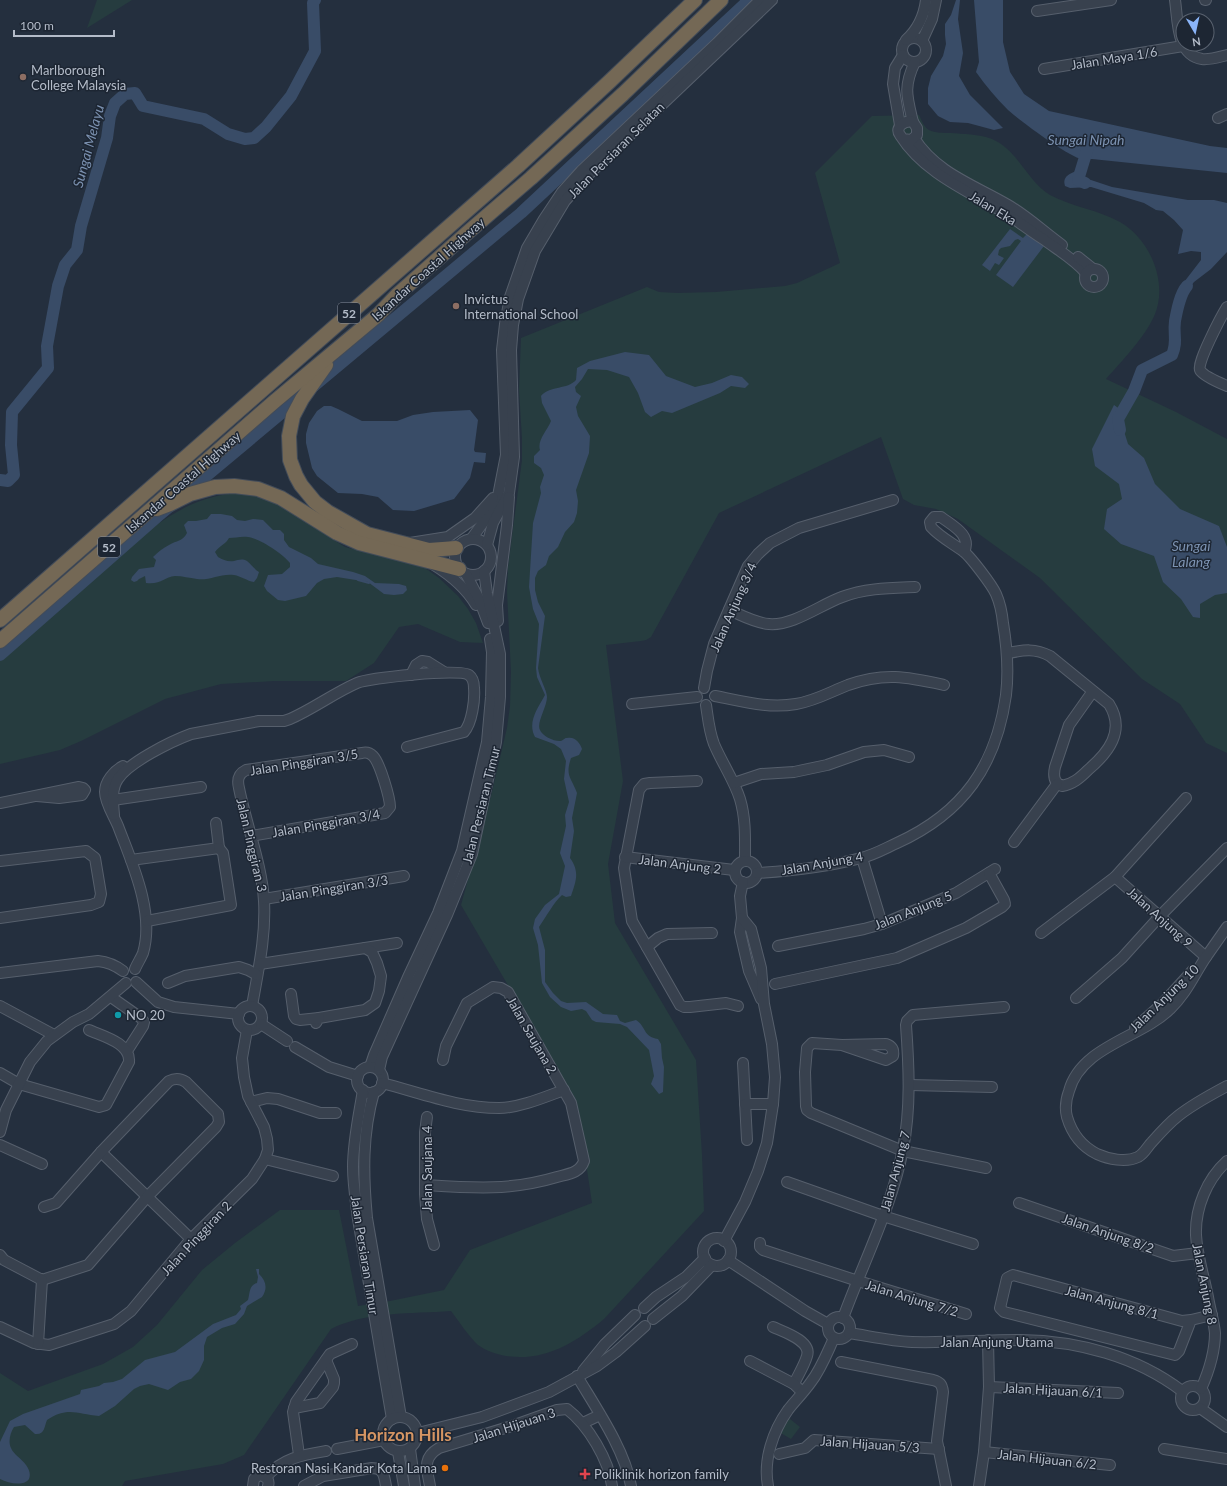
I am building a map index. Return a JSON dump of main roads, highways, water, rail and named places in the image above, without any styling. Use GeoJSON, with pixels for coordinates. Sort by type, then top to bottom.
{"type":"FeatureCollection","features":[{"type":"Feature","properties":{"kind":"highway","name":"Iskandar Coastal Highway"},"geometry":{"type":"LineString","coordinates":[[0,620],[518,166],[695,0]]}},
{"type":"Feature","properties":{"kind":"highway","name":"Iskandar Coastal Highway"},"geometry":{"type":"LineString","coordinates":[[0,641],[275,401],[378,316],[397,295],[531,178],[623,94],[721,0]]}},
{"type":"Feature","properties":{"kind":"highway"},"geometry":{"type":"LineString","coordinates":[[339,348],[308,388],[294,416],[289,436],[292,468],[296,476],[307,494],[328,512],[367,534],[429,550],[456,548]]}},
{"type":"Feature","properties":{"kind":"highway"},"geometry":{"type":"LineString","coordinates":[[149,511],[206,489],[227,486],[252,488],[276,495],[337,533],[354,541],[463,571]]}},
{"type":"Feature","properties":{"kind":"water"},"geometry":{"type":"Polygon","coordinates":[[[956,0],[960,0],[958,19],[963,53],[959,76],[970,95],[1003,128],[994,130],[968,123],[950,122],[938,116],[928,104],[928,88],[931,76],[943,56],[946,44],[945,24],[951,15],[956,0]]]}},
{"type":"Feature","properties":{"kind":"water","name":"Sungai Nipah"},"geometry":{"type":"Polygon","coordinates":[[[974,0],[1003,0],[1003,42],[1010,72],[1024,94],[1049,111],[1210,146],[1227,148],[1227,173],[1083,159],[1066,152],[1044,138],[1008,110],[991,92],[976,72],[979,62],[974,0]]]}},
{"type":"Feature","properties":{"kind":"water"},"geometry":{"type":"Polygon","coordinates":[[[1076,171],[1083,173],[1085,178],[1112,187],[1188,200],[1214,200],[1227,203],[1227,252],[1211,269],[1194,282],[1181,299],[1181,286],[1201,260],[1201,252],[1191,251],[1178,254],[1183,230],[1163,211],[1156,210],[1144,203],[1091,187],[1070,188],[1065,186],[1065,178],[1076,171]]]}},
{"type":"Feature","properties":{"kind":"water"},"geometry":{"type":"Polygon","coordinates":[[[1010,229],[1023,238],[1027,234],[1044,246],[1013,287],[996,275],[1021,241],[1018,239],[1015,240],[1010,246],[1001,248],[998,255],[1004,258],[999,265],[995,263],[990,271],[982,265],[1010,229]]]}},
{"type":"Feature","properties":{"kind":"water"},"geometry":{"type":"Polygon","coordinates":[[[625,352],[649,355],[666,376],[695,387],[712,383],[731,375],[742,377],[749,384],[745,388],[731,386],[720,393],[672,413],[662,411],[651,417],[645,412],[638,393],[629,377],[607,370],[588,369],[575,387],[576,392],[581,396],[576,407],[578,416],[590,436],[589,453],[576,490],[578,501],[577,513],[574,522],[565,532],[558,547],[549,556],[546,565],[538,571],[535,578],[535,590],[538,602],[545,616],[538,668],[546,691],[547,701],[540,719],[539,727],[543,734],[552,740],[561,741],[566,738],[575,739],[582,749],[579,755],[571,758],[569,764],[569,773],[577,793],[572,818],[574,831],[570,858],[575,868],[576,881],[571,896],[566,897],[562,895],[539,927],[545,950],[545,982],[561,1001],[567,1003],[586,1002],[603,1014],[617,1015],[620,1021],[625,1023],[636,1020],[642,1025],[647,1034],[658,1039],[661,1044],[664,1067],[663,1092],[659,1094],[651,1084],[654,1076],[649,1050],[627,1027],[620,1024],[596,1022],[592,1020],[586,1011],[582,1009],[571,1011],[561,1007],[550,997],[542,983],[538,945],[533,928],[535,919],[545,905],[559,894],[565,866],[560,853],[566,826],[565,815],[569,802],[564,779],[566,761],[561,749],[554,744],[535,737],[532,726],[534,715],[545,695],[537,677],[536,668],[539,624],[533,609],[529,587],[533,523],[541,493],[540,487],[544,475],[541,468],[534,463],[534,456],[540,450],[539,446],[541,439],[551,421],[542,403],[541,396],[549,390],[572,383],[576,380],[577,368],[590,361],[625,352]]]}},
{"type":"Feature","properties":{"kind":"water","name":"Sungai Lalang"},"geometry":{"type":"Polygon","coordinates":[[[1114,405],[1121,410],[1122,425],[1128,444],[1144,458],[1155,484],[1180,509],[1219,526],[1227,547],[1227,593],[1215,595],[1200,604],[1200,618],[1193,617],[1181,599],[1163,582],[1154,556],[1121,544],[1104,529],[1107,509],[1122,499],[1119,484],[1095,466],[1092,449],[1114,405]]]}},
{"type":"Feature","properties":{"kind":"water"},"geometry":{"type":"Polygon","coordinates":[[[324,406],[331,406],[362,421],[397,421],[413,415],[433,412],[470,410],[478,420],[474,450],[475,452],[486,453],[485,463],[474,462],[470,478],[454,499],[414,511],[393,510],[378,497],[362,494],[338,493],[317,476],[312,468],[306,443],[306,434],[309,423],[317,411],[324,406]]]}},
{"type":"Feature","properties":{"kind":"water"},"geometry":{"type":"Polygon","coordinates":[[[211,514],[232,516],[237,520],[245,521],[253,519],[263,520],[273,530],[280,530],[284,534],[284,540],[289,547],[311,558],[318,564],[365,576],[375,583],[399,584],[406,586],[407,590],[403,594],[384,594],[368,582],[337,577],[324,579],[317,583],[306,596],[285,601],[278,600],[267,591],[264,586],[268,575],[282,574],[290,567],[290,563],[282,555],[264,543],[253,538],[245,537],[229,538],[215,552],[218,557],[226,560],[232,561],[242,559],[247,561],[259,572],[254,582],[229,575],[206,579],[175,576],[155,583],[146,583],[145,576],[134,582],[131,580],[139,569],[154,567],[156,560],[153,557],[167,546],[183,538],[187,533],[184,525],[188,521],[207,519],[211,514]]]}},
{"type":"Feature","properties":{"kind":"water"},"geometry":{"type":"Polygon","coordinates":[[[256,1269],[259,1269],[259,1274],[263,1279],[266,1288],[262,1297],[247,1306],[244,1314],[235,1324],[222,1328],[207,1337],[204,1346],[204,1360],[199,1371],[191,1379],[180,1382],[168,1390],[149,1384],[140,1386],[134,1389],[115,1406],[99,1416],[73,1412],[61,1413],[47,1420],[44,1430],[38,1434],[35,1434],[25,1425],[14,1427],[11,1432],[10,1446],[27,1467],[30,1477],[24,1483],[12,1483],[0,1479],[0,1442],[10,1421],[23,1414],[80,1394],[81,1390],[122,1379],[145,1360],[175,1352],[213,1324],[236,1315],[241,1309],[240,1306],[248,1300],[251,1287],[257,1283],[258,1277],[256,1269]]]}},
{"type":"Feature","properties":{"kind":"waterway","name":"Sungai Melayu"},"geometry":{"type":"LineString","coordinates":[[0,480],[8,481],[14,475],[11,445],[12,412],[48,368],[47,346],[58,286],[65,265],[77,250],[81,226],[107,138],[110,116],[115,103],[125,94],[135,93],[143,106],[204,119],[228,134],[245,139],[254,138],[266,127],[291,96],[315,51],[313,3],[315,0]]}},
{"type":"Feature","properties":{"kind":"waterway"},"geometry":{"type":"LineString","coordinates":[[0,655],[157,517],[521,213],[749,0]]}},
{"type":"Feature","properties":{"kind":"waterway"},"geometry":{"type":"LineString","coordinates":[[1085,183],[1078,180],[1089,144]]}},
{"type":"Feature","properties":{"kind":"waterway"},"geometry":{"type":"LineString","coordinates":[[1120,430],[1118,419],[1134,391],[1142,370],[1172,355],[1175,345],[1175,321],[1181,298],[1187,286]]}},
{"type":"Feature","properties":{"kind":"waterway"},"geometry":{"type":"LineString","coordinates":[[358,580],[369,583]]}},
{"type":"Feature","properties":{"kind":"place","name":"Marlborough College Malaysia"},"geometry":{"type":"Point","coordinates":[23,77]}},
{"type":"Feature","properties":{"kind":"place","name":"Invictus International School"},"geometry":{"type":"Point","coordinates":[456,306]}},
{"type":"Feature","properties":{"kind":"place","name":"NO 20"},"geometry":{"type":"Point","coordinates":[118,1015]}},
{"type":"Feature","properties":{"kind":"place","name":"Restoran Nasi Kandar Kota Lama"},"geometry":{"type":"Point","coordinates":[445,1468]}},
{"type":"Feature","properties":{"kind":"place","name":"Poliklinik horizon family"},"geometry":{"type":"Point","coordinates":[585,1474]}},
{"type":"Feature","properties":{"kind":"district","name":"Horizon Hills"},"geometry":{"type":"Point","coordinates":[403,1434]}}]}
